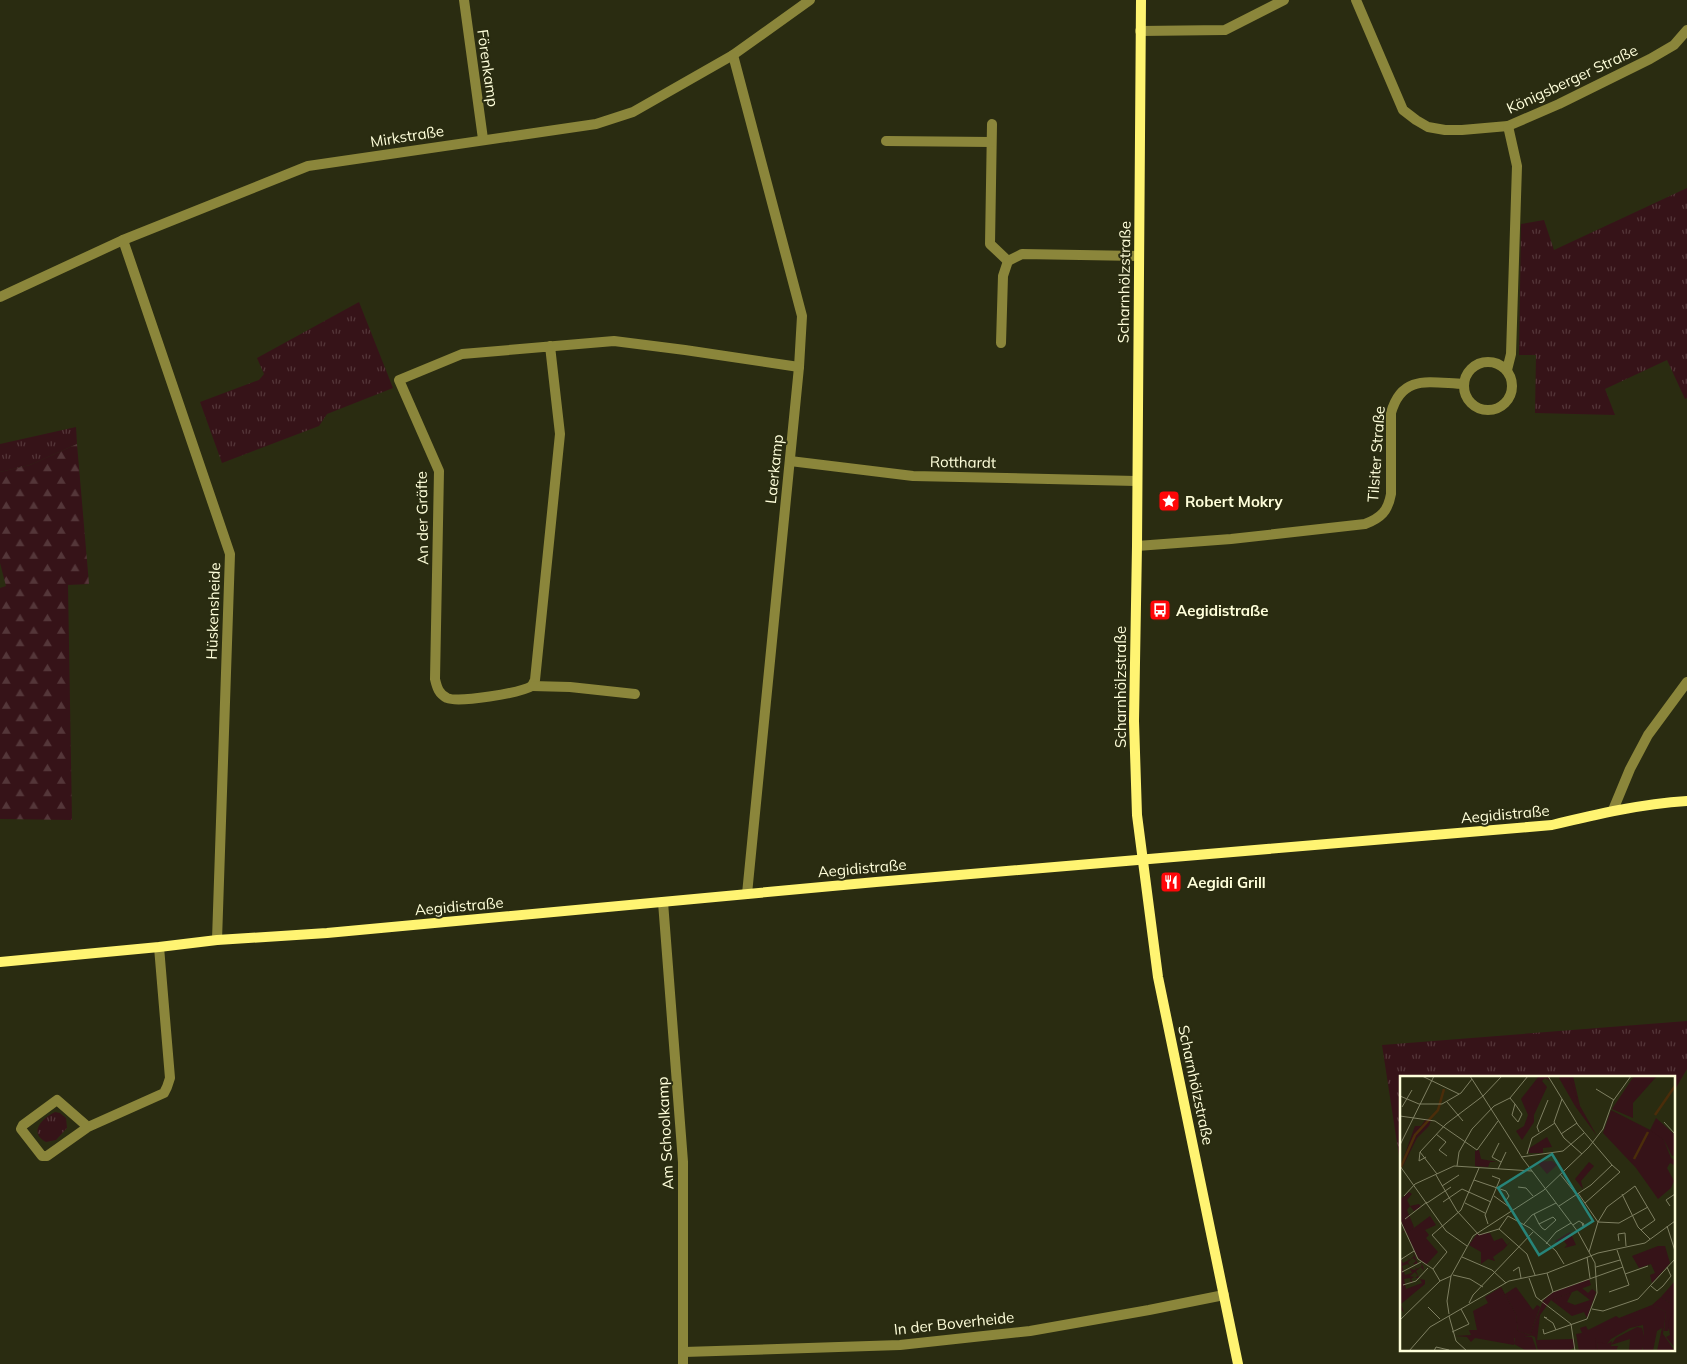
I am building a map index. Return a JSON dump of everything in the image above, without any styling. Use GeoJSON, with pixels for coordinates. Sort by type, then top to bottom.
{"type":"FeatureCollection","features":[{"type":"Feature","properties":{"kind":"street","name":"Förenkamp"},"geometry":{"type":"LineString","coordinates":[[464,0],[483,139]]}},
{"type":"Feature","properties":{"kind":"street","name":"Mirkstraße"},"geometry":{"type":"LineString","coordinates":[[0,297],[123,240],[308,166],[596,124],[633,112],[732,55],[810,0]]}},
{"type":"Feature","properties":{"kind":"street","name":"Scharnhölzstraße"},"geometry":{"type":"LineString","coordinates":[[1140,0],[1137,546],[1134,721],[1136,815],[1158,977],[1238,1364]]}},
{"type":"Feature","properties":{"kind":"street"},"geometry":{"type":"LineString","coordinates":[[1140,30],[1224,30],[1284,0]]}},
{"type":"Feature","properties":{"kind":"street","name":"Königsberger Straße"},"geometry":{"type":"LineString","coordinates":[[1356,0],[1403,110],[1428,126],[1444,130],[1508,126],[1559,104],[1650,59],[1674,45],[1687,30]]}},
{"type":"Feature","properties":{"kind":"street","name":"Laerkamp"},"geometry":{"type":"LineString","coordinates":[[732,55],[802,316],[790,462],[747,894]]}},
{"type":"Feature","properties":{"kind":"street"},"geometry":{"type":"LineString","coordinates":[[992,124],[990,244],[1008,261]]}},
{"type":"Feature","properties":{"kind":"street"},"geometry":{"type":"LineString","coordinates":[[1507,370],[1511,354],[1517,166],[1508,126]]}},
{"type":"Feature","properties":{"kind":"street"},"geometry":{"type":"LineString","coordinates":[[886,141],[991,142]]}},
{"type":"Feature","properties":{"kind":"street","name":"Hüskensheide"},"geometry":{"type":"LineString","coordinates":[[123,240],[230,554],[217,940]]}},
{"type":"Feature","properties":{"kind":"street"},"geometry":{"type":"LineString","coordinates":[[1001,343],[1003,276],[1008,261],[1022,254],[1139,256]]}},
{"type":"Feature","properties":{"kind":"street","name":"An der Gräfte"},"geometry":{"type":"LineString","coordinates":[[635,694],[570,687],[532,686],[517,692],[455,700],[442,695],[436,686],[435,680],[439,471],[399,380],[462,354],[614,341],[799,367]]}},
{"type":"Feature","properties":{"kind":"street"},"geometry":{"type":"LineString","coordinates":[[532,686],[536,672],[560,434],[550,346]]}},
{"type":"Feature","properties":{"kind":"street"},"geometry":{"type":"LineString","coordinates":[[1490,362],[1500,364],[1507,370],[1512,378],[1513,388],[1510,397],[1504,405],[1496,410],[1487,411],[1477,408],[1470,402],[1465,394],[1464,384],[1472,368],[1481,363],[1490,362]]}},
{"type":"Feature","properties":{"kind":"street","name":"Tilsiter Straße"},"geometry":{"type":"LineString","coordinates":[[1137,546],[1231,539],[1365,524],[1376,520],[1384,514],[1389,505],[1391,494],[1391,413],[1394,401],[1402,390],[1411,384],[1464,384]]}},
{"type":"Feature","properties":{"kind":"street","name":"Rotthardt"},"geometry":{"type":"LineString","coordinates":[[790,462],[913,476],[1136,481]]}},
{"type":"Feature","properties":{"kind":"street"},"geometry":{"type":"LineString","coordinates":[[1613,810],[1630,769],[1648,735],[1687,682]]}},
{"type":"Feature","properties":{"kind":"street","name":"Aegidistraße"},"geometry":{"type":"LineString","coordinates":[[0,962],[217,940],[327,934],[876,882],[1552,825],[1613,810],[1656,803],[1687,801]]}},
{"type":"Feature","properties":{"kind":"street","name":"Am Schoolkamp"},"geometry":{"type":"LineString","coordinates":[[663,902],[683,1162],[683,1364]]}},
{"type":"Feature","properties":{"kind":"street"},"geometry":{"type":"LineString","coordinates":[[88,1127],[58,1100],[23,1125],[21,1129],[32,1144],[44,1156],[47,1156],[88,1127],[164,1093],[170,1078],[159,947]]}},
{"type":"Feature","properties":{"kind":"street","name":"In der Boverheide"},"geometry":{"type":"LineString","coordinates":[[684,1352],[900,1345],[1030,1331],[1224,1295]]}},
{"type":"Feature","properties":{"kind":"green space"},"geometry":{"type":"Polygon","coordinates":[[[1687,188],[1687,398],[1685,399],[1667,360],[1605,389],[1615,415],[1535,413],[1536,355],[1519,355],[1521,224],[1544,220],[1554,250],[1687,188]]]}},
{"type":"Feature","properties":{"kind":"green space"},"geometry":{"type":"Polygon","coordinates":[[[359,302],[393,388],[327,414],[319,426],[222,463],[200,402],[259,380],[264,374],[257,358],[359,302]]]}},
{"type":"Feature","properties":{"kind":"green space"},"geometry":{"type":"Polygon","coordinates":[[[76,427],[77,444],[30,465],[0,472],[0,444],[76,427]]]}},
{"type":"Feature","properties":{"kind":"green space"},"geometry":{"type":"Polygon","coordinates":[[[77,444],[89,584],[68,585],[72,820],[0,819],[0,588],[6,586],[0,563],[0,472],[30,465],[77,444]]]}},
{"type":"Feature","properties":{"kind":"green space"},"geometry":{"type":"Polygon","coordinates":[[[1687,1021],[1687,1069],[1674,1091],[1674,1076],[1400,1076],[1400,1162],[1382,1045],[1687,1021]]]}},
{"type":"Feature","properties":{"kind":"green space"},"geometry":{"type":"Polygon","coordinates":[[[55,1112],[60,1113],[66,1118],[67,1128],[56,1140],[46,1142],[38,1134],[39,1126],[55,1112]]]}},
{"type":"Feature","properties":{"kind":"place","name":"Robert Mokry"},"geometry":{"type":"Point","coordinates":[1169,501]}},
{"type":"Feature","properties":{"kind":"place","name":"Aegidistraße"},"geometry":{"type":"Point","coordinates":[1160,610]}},
{"type":"Feature","properties":{"kind":"place","name":"Aegidi Grill"},"geometry":{"type":"Point","coordinates":[1171,882]}}]}
